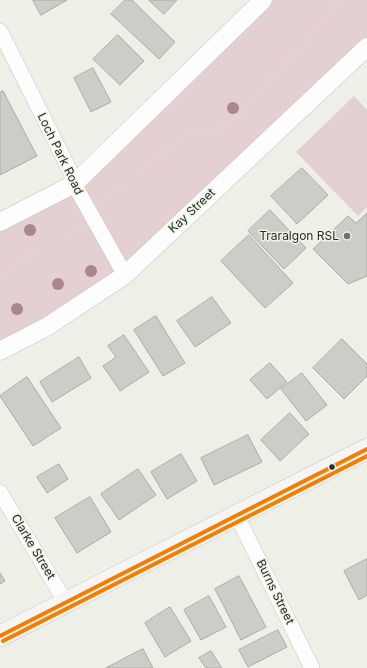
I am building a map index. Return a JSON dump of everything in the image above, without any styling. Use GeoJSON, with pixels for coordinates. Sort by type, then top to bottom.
{"type":"FeatureCollection","features":[{"type":"Feature","properties":{"kind":"main road"},"geometry":{"type":"LineString","coordinates":[[0,636],[238,516],[367,448]]}},
{"type":"Feature","properties":{"kind":"street"},"geometry":{"type":"LineString","coordinates":[[0,222],[74,184],[263,0]]}},
{"type":"Feature","properties":{"kind":"street","name":"Loch Park Road"},"geometry":{"type":"LineString","coordinates":[[0,31],[71,173],[74,184],[125,274]]}},
{"type":"Feature","properties":{"kind":"street","name":"Kay Street"},"geometry":{"type":"LineString","coordinates":[[0,352],[48,326],[125,274],[367,47]]}},
{"type":"Feature","properties":{"kind":"street","name":"Clarke Street"},"geometry":{"type":"LineString","coordinates":[[0,492],[66,603]]}},
{"type":"Feature","properties":{"kind":"street","name":"Burns Street"},"geometry":{"type":"LineString","coordinates":[[238,516],[312,668]]}},
{"type":"Feature","properties":{"kind":"path"},"geometry":{"type":"LineString","coordinates":[[331,0],[333,10]]}},
{"type":"Feature","properties":{"kind":"path"},"geometry":{"type":"LineString","coordinates":[[0,274],[93,218],[112,192],[188,132],[207,135],[238,116],[342,0]]}},
{"type":"Feature","properties":{"kind":"shaded area"},"geometry":{"type":"Polygon","coordinates":[[[263,0],[367,0],[367,39],[125,275],[0,351],[0,222],[74,184],[263,0]]]}},
{"type":"Feature","properties":{"kind":"shaded area"},"geometry":{"type":"Polygon","coordinates":[[[354,96],[367,110],[367,207],[358,216],[296,152],[354,96]]]}},
{"type":"Feature","properties":{"kind":"building"},"geometry":{"type":"Polygon","coordinates":[[[33,0],[67,0],[41,15],[33,0]]]}},
{"type":"Feature","properties":{"kind":"building"},"geometry":{"type":"Polygon","coordinates":[[[125,0],[132,0],[175,42],[159,59],[111,14],[125,0]]]}},
{"type":"Feature","properties":{"kind":"building"},"geometry":{"type":"Polygon","coordinates":[[[149,0],[177,0],[164,14],[149,0]]]}},
{"type":"Feature","properties":{"kind":"building"},"geometry":{"type":"Polygon","coordinates":[[[118,35],[144,61],[120,85],[93,59],[118,35]]]}},
{"type":"Feature","properties":{"kind":"building"},"geometry":{"type":"Polygon","coordinates":[[[93,68],[111,102],[91,112],[74,78],[93,68]]]}},
{"type":"Feature","properties":{"kind":"building"},"geometry":{"type":"Polygon","coordinates":[[[3,91],[37,156],[0,175],[0,93],[3,91]]]}},
{"type":"Feature","properties":{"kind":"building"},"geometry":{"type":"Polygon","coordinates":[[[302,168],[328,195],[297,224],[271,196],[302,168]]]}},
{"type":"Feature","properties":{"kind":"building"},"geometry":{"type":"Polygon","coordinates":[[[270,210],[306,248],[284,269],[248,231],[270,210]]]}},
{"type":"Feature","properties":{"kind":"building","name":"Traralgon RSL"},"geometry":{"type":"Polygon","coordinates":[[[367,213],[367,276],[348,284],[313,249],[348,216],[356,223],[367,213]]]}},
{"type":"Feature","properties":{"kind":"building"},"geometry":{"type":"Polygon","coordinates":[[[249,235],[293,283],[265,308],[221,261],[249,235]]]}},
{"type":"Feature","properties":{"kind":"building"},"geometry":{"type":"Polygon","coordinates":[[[212,297],[231,323],[195,347],[177,321],[212,297]]]}},
{"type":"Feature","properties":{"kind":"building"},"geometry":{"type":"Polygon","coordinates":[[[156,316],[185,363],[163,376],[134,330],[156,316]]]}},
{"type":"Feature","properties":{"kind":"building"},"geometry":{"type":"Polygon","coordinates":[[[124,335],[149,372],[120,391],[103,366],[116,357],[108,346],[124,335]]]}},
{"type":"Feature","properties":{"kind":"building"},"geometry":{"type":"Polygon","coordinates":[[[342,339],[367,364],[367,376],[344,399],[313,368],[342,339]]]}},
{"type":"Feature","properties":{"kind":"building"},"geometry":{"type":"Polygon","coordinates":[[[79,357],[91,378],[52,402],[40,382],[79,357]]]}},
{"type":"Feature","properties":{"kind":"building"},"geometry":{"type":"Polygon","coordinates":[[[270,363],[287,382],[267,399],[250,380],[270,363]]]}},
{"type":"Feature","properties":{"kind":"building"},"geometry":{"type":"Polygon","coordinates":[[[302,373],[327,405],[306,421],[281,389],[302,373]]]}},
{"type":"Feature","properties":{"kind":"building"},"geometry":{"type":"Polygon","coordinates":[[[27,377],[61,428],[33,446],[0,396],[27,377]]]}},
{"type":"Feature","properties":{"kind":"building"},"geometry":{"type":"Polygon","coordinates":[[[290,413],[309,434],[280,461],[261,440],[290,413]]]}},
{"type":"Feature","properties":{"kind":"building"},"geometry":{"type":"Polygon","coordinates":[[[248,435],[262,462],[214,485],[201,458],[248,435]]]}},
{"type":"Feature","properties":{"kind":"building"},"geometry":{"type":"Polygon","coordinates":[[[181,454],[197,481],[167,499],[151,472],[181,454]]]}},
{"type":"Feature","properties":{"kind":"building"},"geometry":{"type":"Polygon","coordinates":[[[59,464],[68,479],[47,493],[37,477],[59,464]]]}},
{"type":"Feature","properties":{"kind":"building"},"geometry":{"type":"Polygon","coordinates":[[[138,469],[156,495],[119,520],[101,494],[138,469]]]}},
{"type":"Feature","properties":{"kind":"building"},"geometry":{"type":"Polygon","coordinates":[[[90,497],[111,532],[77,553],[55,518],[90,497]]]}},
{"type":"Feature","properties":{"kind":"building"},"geometry":{"type":"Polygon","coordinates":[[[367,559],[367,595],[359,600],[344,571],[367,559]]]}},
{"type":"Feature","properties":{"kind":"building"},"geometry":{"type":"Polygon","coordinates":[[[0,573],[5,581],[0,584],[0,573]]]}},
{"type":"Feature","properties":{"kind":"building"},"geometry":{"type":"Polygon","coordinates":[[[239,576],[266,627],[241,640],[215,589],[239,576]]]}},
{"type":"Feature","properties":{"kind":"building"},"geometry":{"type":"Polygon","coordinates":[[[209,596],[226,627],[201,640],[184,610],[209,596]]]}},
{"type":"Feature","properties":{"kind":"building"},"geometry":{"type":"Polygon","coordinates":[[[170,607],[191,641],[165,657],[145,623],[170,607]]]}},
{"type":"Feature","properties":{"kind":"building"},"geometry":{"type":"Polygon","coordinates":[[[278,630],[287,647],[248,667],[239,650],[278,630]]]}},
{"type":"Feature","properties":{"kind":"building"},"geometry":{"type":"Polygon","coordinates":[[[143,649],[153,668],[106,668],[143,649]]]}},
{"type":"Feature","properties":{"kind":"building"},"geometry":{"type":"Polygon","coordinates":[[[211,651],[222,668],[206,668],[199,658],[211,651]]]}},
{"type":"Feature","properties":{"kind":"transit line"},"geometry":{"type":"LineString","coordinates":[[0,636],[367,449]]}},
{"type":"Feature","properties":{"kind":"transit line"},"geometry":{"type":"LineString","coordinates":[[3,641],[367,456]]}},
{"type":"Feature","properties":{"kind":"place","name":"Traralgon RSL"},"geometry":{"type":"Point","coordinates":[347,236]}}]}
